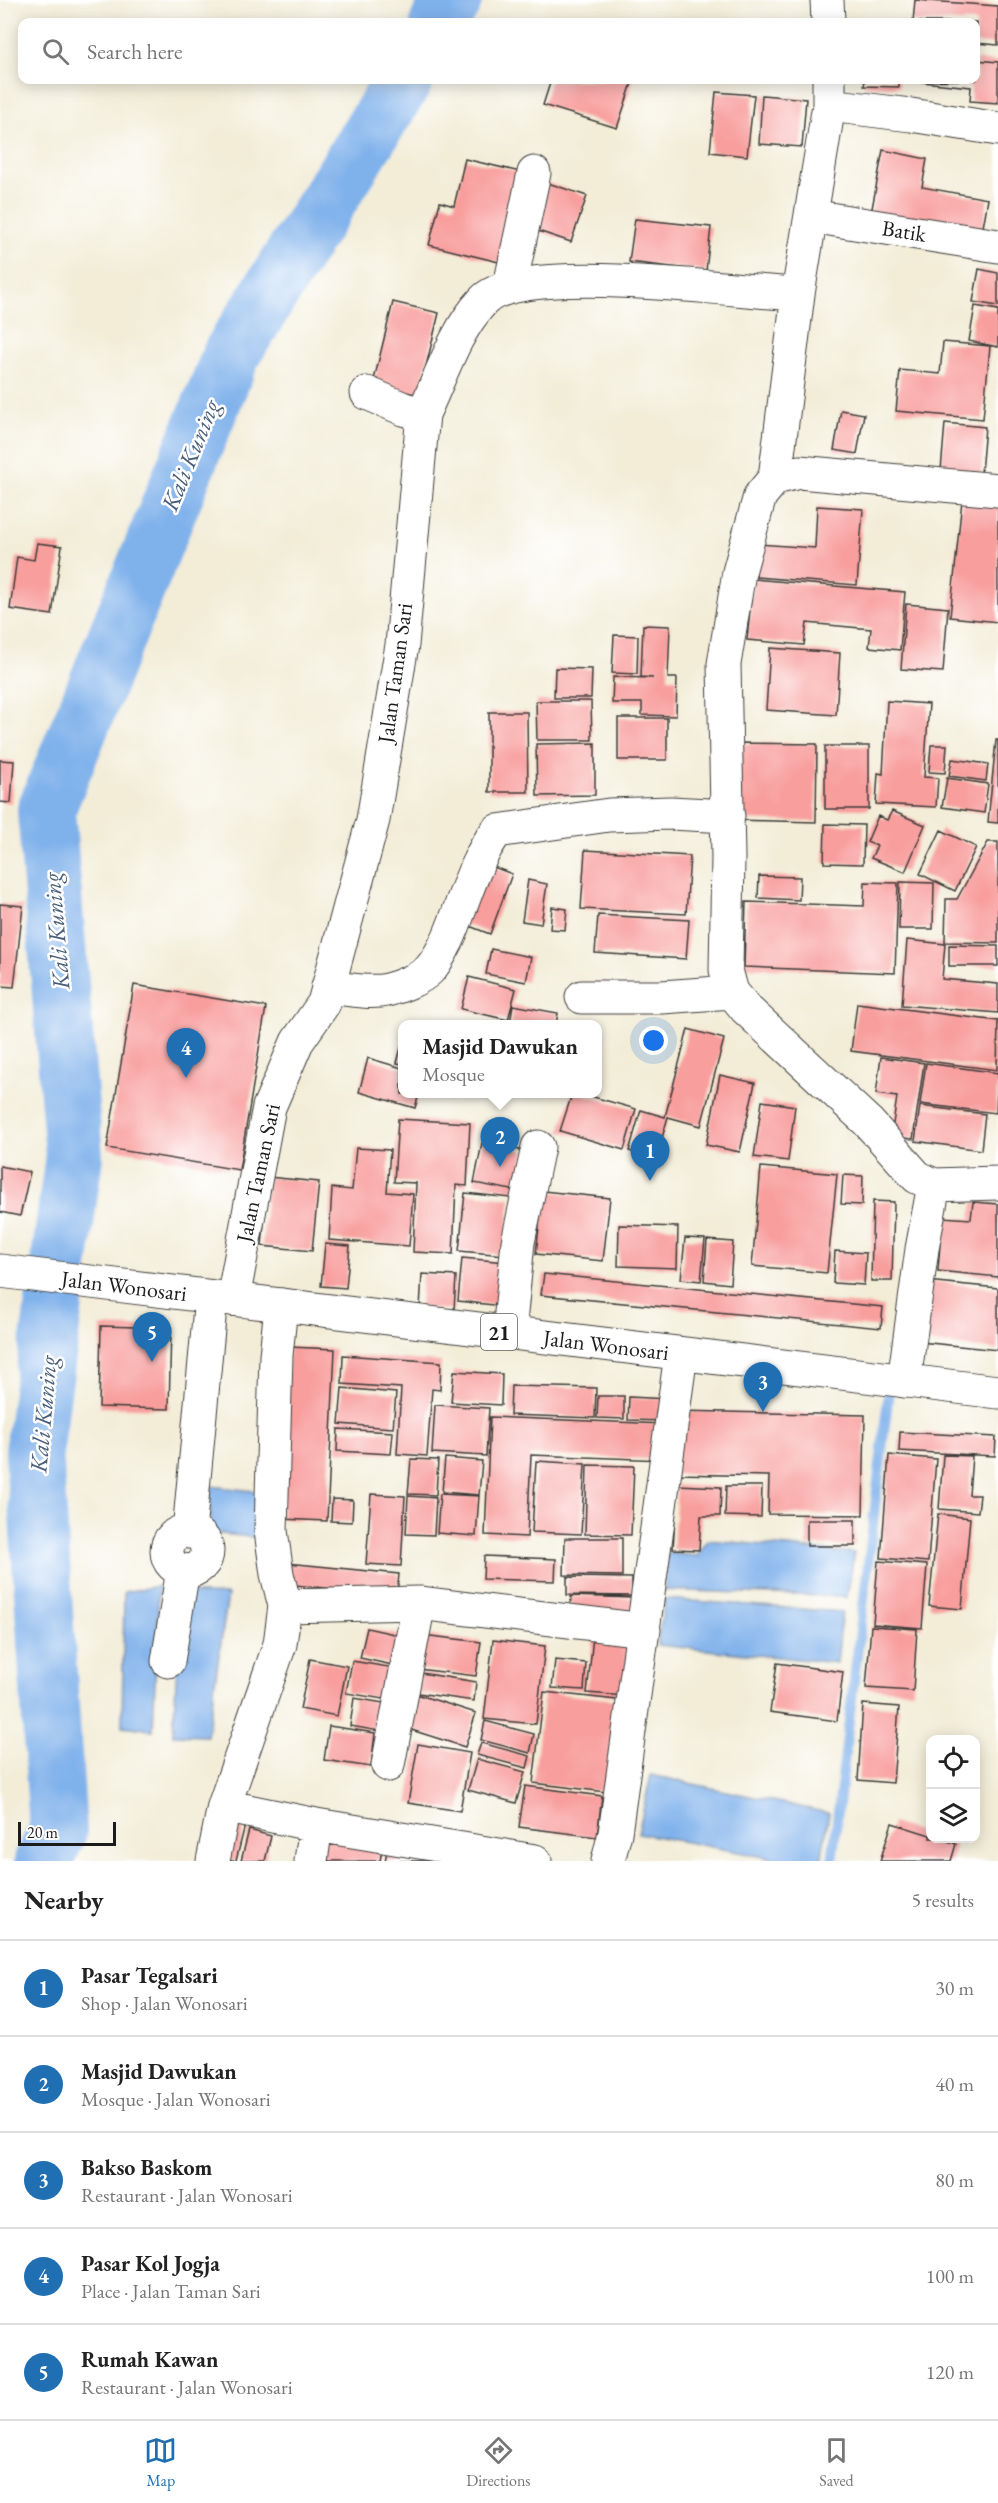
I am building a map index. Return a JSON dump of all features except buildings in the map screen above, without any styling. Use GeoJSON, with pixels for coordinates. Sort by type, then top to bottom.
{"type":"FeatureCollection","features":[{"type":"Feature","properties":{"kind":"main road"},"geometry":{"type":"LineString","coordinates":[[827,0],[828,18]]}},
{"type":"Feature","properties":{"kind":"main road"},"geometry":{"type":"LineString","coordinates":[[996,1178],[934,1185],[917,1177],[868,1122],[746,1008],[732,992],[726,970],[728,816],[724,664],[739,572],[760,496],[775,478],[793,293],[811,216],[829,92],[911,115],[998,129]]}},
{"type":"Feature","properties":{"kind":"main road"},"geometry":{"type":"LineString","coordinates":[[534,173],[510,286],[555,282],[628,281],[793,293]]}},
{"type":"Feature","properties":{"kind":"main road","name":"Batik"},"geometry":{"type":"LineString","coordinates":[[811,216],[998,246]]}},
{"type":"Feature","properties":{"kind":"main road","name":"Jalan Taman Sari"},"geometry":{"type":"LineString","coordinates":[[168,1661],[183,1570],[192,1571],[205,1561],[207,1546],[198,1533],[189,1532],[222,1298],[269,1107],[297,1042],[324,1003],[373,820],[403,634],[423,414],[468,321],[484,299],[510,286]]}},
{"type":"Feature","properties":{"kind":"main road"},"geometry":{"type":"LineString","coordinates":[[367,393],[404,409],[423,414]]}},
{"type":"Feature","properties":{"kind":"main road"},"geometry":{"type":"LineString","coordinates":[[775,478],[798,472],[998,490]]}},
{"type":"Feature","properties":{"kind":"main road"},"geometry":{"type":"LineString","coordinates":[[328,987],[366,991],[387,990],[428,971],[440,954],[459,915],[471,879],[497,831],[609,815],[670,813],[728,816]]}},
{"type":"Feature","properties":{"kind":"main road"},"geometry":{"type":"LineString","coordinates":[[582,997],[662,997],[732,992]]}},
{"type":"Feature","properties":{"kind":"main road"},"geometry":{"type":"LineString","coordinates":[[509,1333],[518,1242],[538,1147]]}},
{"type":"Feature","properties":{"kind":"main road"},"geometry":{"type":"LineString","coordinates":[[893,1380],[934,1185]]}},
{"type":"Feature","properties":{"kind":"main road","name":"Jalan Wonosari"},"geometry":{"type":"LineString","coordinates":[[0,1271],[998,1392]]}},
{"type":"Feature","properties":{"kind":"main road"},"geometry":{"type":"LineString","coordinates":[[213,1861],[224,1806],[280,1644],[285,1606],[277,1574],[272,1531],[276,1356],[281,1305]]}},
{"type":"Feature","properties":{"kind":"main road"},"geometry":{"type":"LineString","coordinates":[[608,1861],[615,1833],[681,1354]]}},
{"type":"Feature","properties":{"kind":"main road"},"geometry":{"type":"LineString","coordinates":[[285,1606],[419,1603],[644,1630]]}},
{"type":"Feature","properties":{"kind":"main road"},"geometry":{"type":"LineString","coordinates":[[388,1765],[419,1603]]}},
{"type":"Feature","properties":{"kind":"main road"},"geometry":{"type":"LineString","coordinates":[[224,1806],[316,1825],[535,1861]]}},
{"type":"Feature","properties":{"kind":"main road"},"geometry":{"type":"LineString","coordinates":[[310,1861],[316,1825]]}},
{"type":"Feature","properties":{"kind":"water"},"geometry":{"type":"Polygon","coordinates":[[[210,1486],[263,1492],[261,1538],[211,1533],[210,1486]]]}},
{"type":"Feature","properties":{"kind":"water"},"geometry":{"type":"Polygon","coordinates":[[[708,1540],[854,1553],[847,1597],[665,1590],[667,1553],[697,1556],[708,1540]]]}},
{"type":"Feature","properties":{"kind":"water"},"geometry":{"type":"Polygon","coordinates":[[[159,1586],[153,1730],[122,1726],[124,1592],[159,1586]]]}},
{"type":"Feature","properties":{"kind":"water"},"geometry":{"type":"Polygon","coordinates":[[[181,1593],[228,1595],[207,1736],[173,1735],[181,1593]]]}},
{"type":"Feature","properties":{"kind":"water"},"geometry":{"type":"Polygon","coordinates":[[[665,1599],[842,1612],[837,1663],[657,1645],[665,1599]]]}},
{"type":"Feature","properties":{"kind":"water"},"geometry":{"type":"Polygon","coordinates":[[[651,1775],[829,1813],[821,1861],[785,1861],[638,1833],[651,1775]]]}},
{"type":"Feature","properties":{"kind":"waterway","name":"Kali Kuning"},"geometry":{"type":"LineString","coordinates":[[442,18],[453,0]]}},
{"type":"Feature","properties":{"kind":"waterway","name":"Kali Kuning"},"geometry":{"type":"LineString","coordinates":[[43,1861],[58,1831],[34,1452],[74,1156],[46,810],[232,353],[401,84]]}},
{"type":"Feature","properties":{"kind":"waterway"},"geometry":{"type":"LineString","coordinates":[[832,1861],[890,1383]]}},
{"type":"Feature","properties":{"kind":"place","name":"Pasar Kol Jogja"},"geometry":{"type":"Point","coordinates":[186,1078]}},
{"type":"Feature","properties":{"kind":"place","name":"Masjid Dawukan"},"geometry":{"type":"Point","coordinates":[500,1167]}},
{"type":"Feature","properties":{"kind":"place","name":"Pasar Tegalsari"},"geometry":{"type":"Point","coordinates":[650,1181]}},
{"type":"Feature","properties":{"kind":"place","name":"Rumah Kawan"},"geometry":{"type":"Point","coordinates":[152,1362]}},
{"type":"Feature","properties":{"kind":"place","name":"Bakso Baskom"},"geometry":{"type":"Point","coordinates":[763,1412]}}]}
